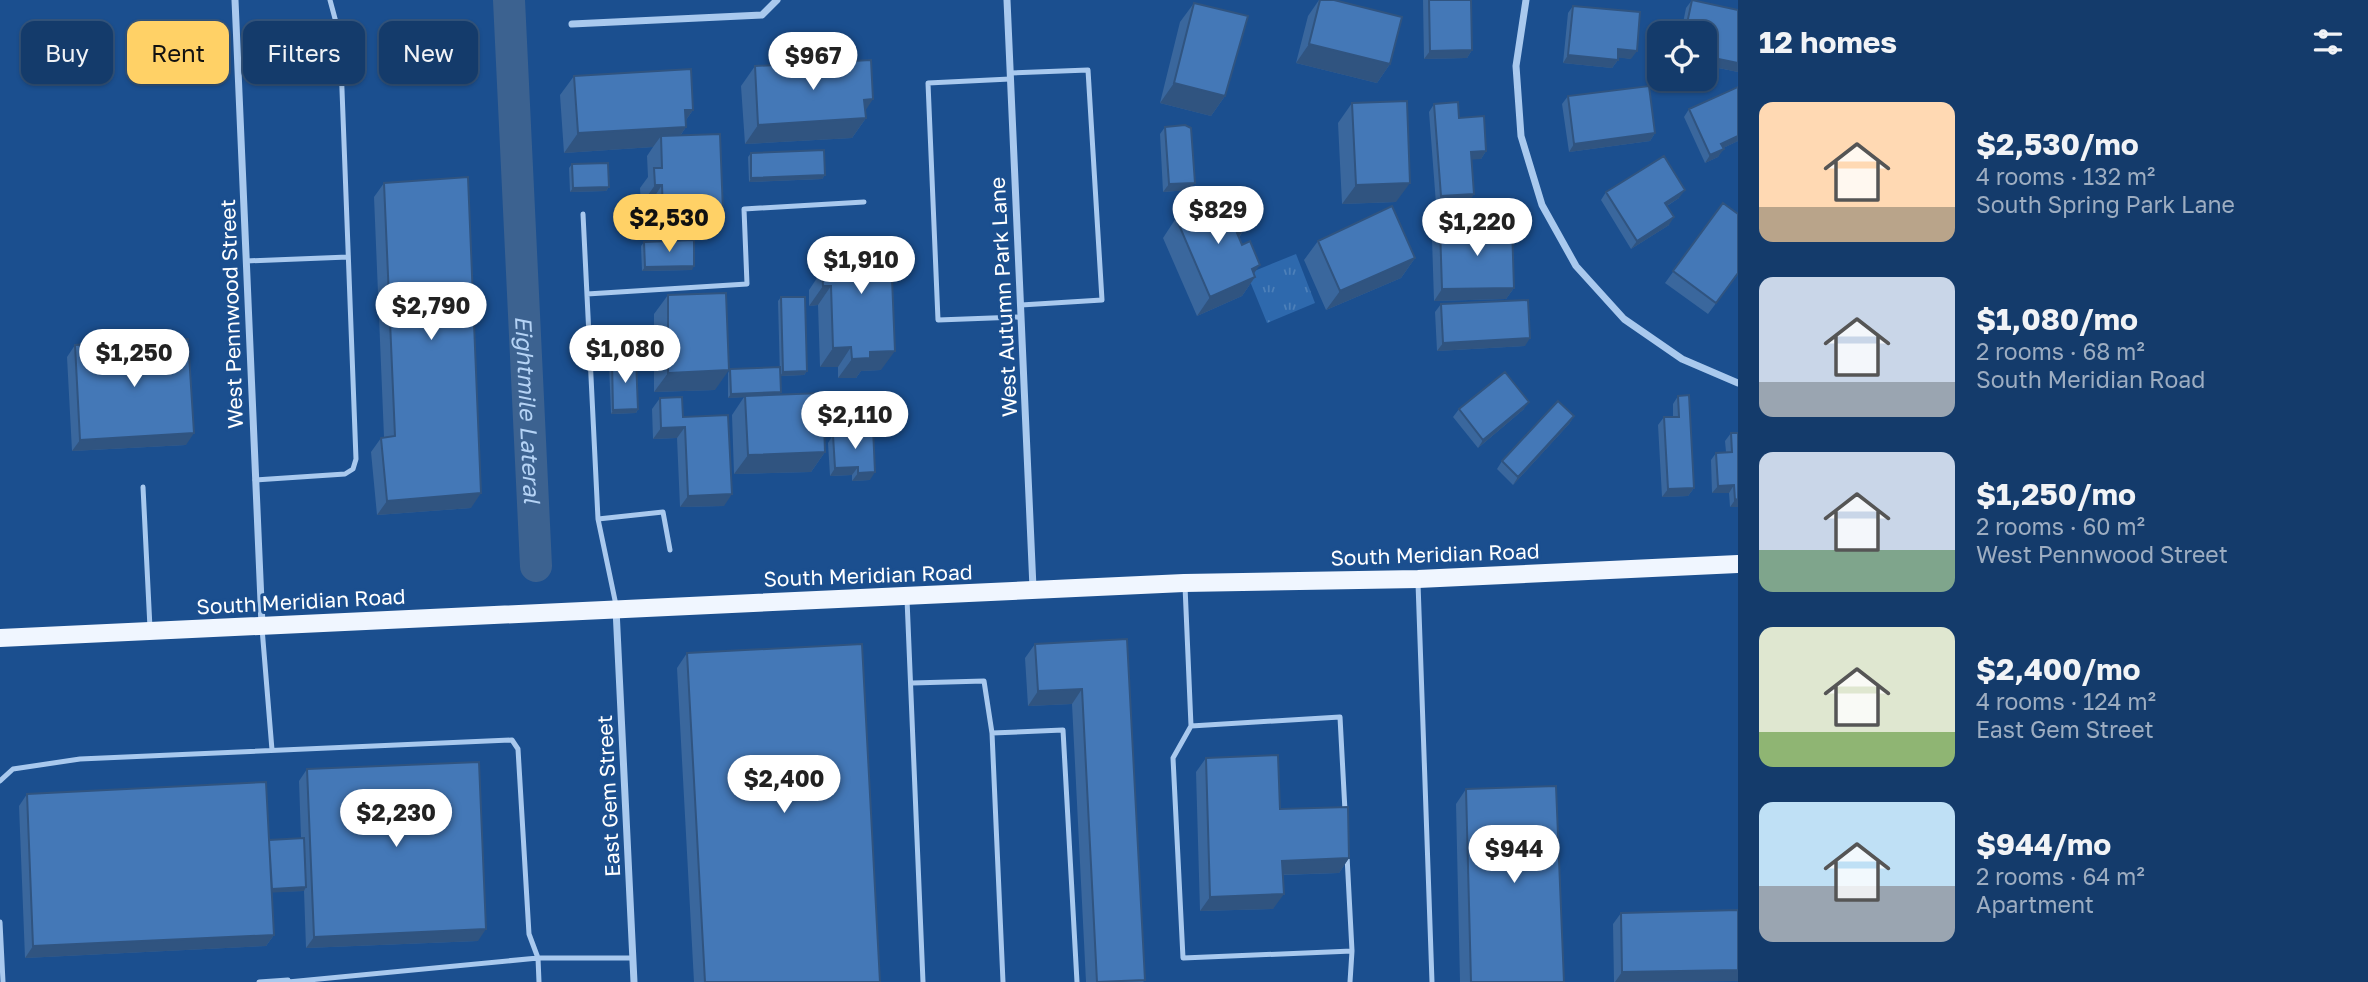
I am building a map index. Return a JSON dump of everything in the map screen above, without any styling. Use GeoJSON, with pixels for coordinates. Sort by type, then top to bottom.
{"type":"FeatureCollection","features":[{"type":"Feature","properties":{"kind":"main road","name":"South Meridian Road"},"geometry":{"type":"LineString","coordinates":[[0,638],[616,608],[1033,593],[1184,583],[1418,579],[1738,564]]}},
{"type":"Feature","properties":{"kind":"street","name":"West Pennwood Street"},"geometry":{"type":"LineString","coordinates":[[235,0],[262,626]]}},
{"type":"Feature","properties":{"kind":"street"},"geometry":{"type":"LineString","coordinates":[[572,24],[762,15],[777,0]]}},
{"type":"Feature","properties":{"kind":"street","name":"West Autumn Park Lane"},"geometry":{"type":"LineString","coordinates":[[1007,0],[1033,593]]}},
{"type":"Feature","properties":{"kind":"street"},"geometry":{"type":"LineString","coordinates":[[1526,0],[1516,66],[1521,136],[1542,205],[1576,266],[1624,319],[1682,359],[1738,383]]}},
{"type":"Feature","properties":{"kind":"street","name":"East Gem Street"},"geometry":{"type":"LineString","coordinates":[[616,608],[634,982]]}},
{"type":"Feature","properties":{"kind":"lane"},"geometry":{"type":"LineString","coordinates":[[256,480],[345,474],[354,469],[356,459],[340,37],[330,0]]}},
{"type":"Feature","properties":{"kind":"lane"},"geometry":{"type":"LineString","coordinates":[[1021,305],[1102,300],[1088,70],[929,83],[938,320],[1021,317]]}},
{"type":"Feature","properties":{"kind":"lane"},"geometry":{"type":"LineString","coordinates":[[587,294],[747,284],[744,209],[864,202]]}},
{"type":"Feature","properties":{"kind":"lane"},"geometry":{"type":"LineString","coordinates":[[583,214],[598,519],[616,608]]}},
{"type":"Feature","properties":{"kind":"lane"},"geometry":{"type":"LineString","coordinates":[[246,261],[348,257]]}},
{"type":"Feature","properties":{"kind":"lane"},"geometry":{"type":"LineString","coordinates":[[143,487],[150,631]]}},
{"type":"Feature","properties":{"kind":"lane"},"geometry":{"type":"LineString","coordinates":[[598,519],[663,512],[670,550]]}},
{"type":"Feature","properties":{"kind":"lane"},"geometry":{"type":"LineString","coordinates":[[1418,579],[1432,982]]}},
{"type":"Feature","properties":{"kind":"lane"},"geometry":{"type":"LineString","coordinates":[[1184,583],[1191,726],[1173,758],[1183,958],[1352,951]]}},
{"type":"Feature","properties":{"kind":"lane"},"geometry":{"type":"LineString","coordinates":[[907,596],[923,982]]}},
{"type":"Feature","properties":{"kind":"lane"},"geometry":{"type":"LineString","coordinates":[[262,626],[272,750]]}},
{"type":"Feature","properties":{"kind":"lane"},"geometry":{"type":"LineString","coordinates":[[912,683],[984,681],[992,733],[1003,982]]}},
{"type":"Feature","properties":{"kind":"lane"},"geometry":{"type":"LineString","coordinates":[[1191,726],[1340,717],[1345,814]]}},
{"type":"Feature","properties":{"kind":"lane"},"geometry":{"type":"LineString","coordinates":[[992,733],[1063,730],[1077,982]]}},
{"type":"Feature","properties":{"kind":"lane"},"geometry":{"type":"LineString","coordinates":[[0,781],[13,769],[80,759],[512,740],[518,749],[529,934],[538,958],[539,982]]}},
{"type":"Feature","properties":{"kind":"lane"},"geometry":{"type":"LineString","coordinates":[[1346,841],[1352,951],[1350,982]]}},
{"type":"Feature","properties":{"kind":"lane"},"geometry":{"type":"LineString","coordinates":[[0,922],[3,982]]}},
{"type":"Feature","properties":{"kind":"lane"},"geometry":{"type":"LineString","coordinates":[[259,982],[538,958],[633,958]]}},
{"type":"Feature","properties":{"kind":"green space"},"geometry":{"type":"Polygon","coordinates":[[[1296,254],[1315,303],[1267,323],[1247,274],[1296,254]]]}},
{"type":"Feature","properties":{"kind":"building"},"geometry":{"type":"Polygon","coordinates":[[[1320,0],[1334,0],[1402,17],[1390,64],[1309,44],[1320,0]]]}},
{"type":"Feature","properties":{"kind":"building"},"geometry":{"type":"Polygon","coordinates":[[[1429,0],[1471,0],[1472,50],[1430,51],[1429,0]]]}},
{"type":"Feature","properties":{"kind":"building"},"geometry":{"type":"Polygon","coordinates":[[[1692,0],[1738,10],[1738,63],[1717,59],[1717,21],[1688,21],[1692,0]]]}},
{"type":"Feature","properties":{"kind":"building"},"geometry":{"type":"Polygon","coordinates":[[[1194,3],[1248,16],[1225,96],[1174,83],[1194,3]]]}},
{"type":"Feature","properties":{"kind":"building"},"geometry":{"type":"Polygon","coordinates":[[[1573,6],[1640,12],[1637,51],[1618,49],[1618,60],[1568,55],[1573,6]]]}},
{"type":"Feature","properties":{"kind":"building"},"geometry":{"type":"Polygon","coordinates":[[[871,60],[873,99],[864,100],[866,118],[758,125],[755,66],[871,60]]]}},
{"type":"Feature","properties":{"kind":"building"},"geometry":{"type":"Polygon","coordinates":[[[691,69],[693,110],[685,110],[686,127],[578,133],[574,76],[691,69]]]}},
{"type":"Feature","properties":{"kind":"building"},"geometry":{"type":"Polygon","coordinates":[[[1647,86],[1655,133],[1574,144],[1568,96],[1647,86]]]}},
{"type":"Feature","properties":{"kind":"building"},"geometry":{"type":"Polygon","coordinates":[[[1738,87],[1738,136],[1721,144],[1724,149],[1710,155],[1689,109],[1738,87]]]}},
{"type":"Feature","properties":{"kind":"building"},"geometry":{"type":"Polygon","coordinates":[[[1407,101],[1410,183],[1356,185],[1352,103],[1407,101]]]}},
{"type":"Feature","properties":{"kind":"building"},"geometry":{"type":"Polygon","coordinates":[[[1458,102],[1459,118],[1484,116],[1486,151],[1471,152],[1474,194],[1441,196],[1434,104],[1458,102]]]}},
{"type":"Feature","properties":{"kind":"building"},"geometry":{"type":"Polygon","coordinates":[[[1185,125],[1191,128],[1195,183],[1169,184],[1165,127],[1185,125]]]}},
{"type":"Feature","properties":{"kind":"building"},"geometry":{"type":"Polygon","coordinates":[[[720,134],[723,212],[663,214],[662,185],[655,185],[654,168],[662,168],[661,136],[720,134]]]}},
{"type":"Feature","properties":{"kind":"building"},"geometry":{"type":"Polygon","coordinates":[[[824,150],[825,175],[751,178],[751,153],[824,150]]]}},
{"type":"Feature","properties":{"kind":"building"},"geometry":{"type":"Polygon","coordinates":[[[1664,156],[1685,190],[1665,203],[1674,217],[1637,241],[1606,192],[1664,156]]]}},
{"type":"Feature","properties":{"kind":"building"},"geometry":{"type":"Polygon","coordinates":[[[608,163],[609,187],[573,188],[572,164],[608,163]]]}},
{"type":"Feature","properties":{"kind":"building"},"geometry":{"type":"Polygon","coordinates":[[[468,177],[481,493],[387,501],[381,438],[395,436],[384,183],[468,177]]]}},
{"type":"Feature","properties":{"kind":"building"},"geometry":{"type":"Polygon","coordinates":[[[1223,197],[1227,207],[1234,205],[1244,229],[1237,233],[1242,245],[1250,241],[1260,265],[1252,269],[1255,277],[1210,297],[1176,218],[1223,197]]]}},
{"type":"Feature","properties":{"kind":"building"},"geometry":{"type":"Polygon","coordinates":[[[1723,203],[1738,214],[1738,273],[1716,303],[1673,271],[1723,203]]]}},
{"type":"Feature","properties":{"kind":"building"},"geometry":{"type":"Polygon","coordinates":[[[1392,206],[1415,258],[1340,291],[1318,241],[1392,206]]]}},
{"type":"Feature","properties":{"kind":"building"},"geometry":{"type":"Polygon","coordinates":[[[1512,226],[1514,288],[1442,289],[1440,228],[1512,226]]]}},
{"type":"Feature","properties":{"kind":"building"},"geometry":{"type":"Polygon","coordinates":[[[887,237],[888,254],[891,254],[895,351],[870,352],[870,358],[852,359],[851,347],[833,348],[831,286],[823,286],[822,270],[831,270],[830,239],[887,237]]]}},
{"type":"Feature","properties":{"kind":"building"},"geometry":{"type":"Polygon","coordinates":[[[694,240],[694,266],[645,267],[644,242],[694,240]]]}},
{"type":"Feature","properties":{"kind":"building"},"geometry":{"type":"Polygon","coordinates":[[[726,293],[729,370],[668,373],[668,295],[726,293]]]}},
{"type":"Feature","properties":{"kind":"building"},"geometry":{"type":"Polygon","coordinates":[[[781,297],[805,297],[807,371],[783,372],[781,297]]]}},
{"type":"Feature","properties":{"kind":"building"},"geometry":{"type":"Polygon","coordinates":[[[1528,300],[1530,338],[1443,343],[1441,304],[1528,300]]]}},
{"type":"Feature","properties":{"kind":"building"},"geometry":{"type":"Polygon","coordinates":[[[188,339],[194,433],[80,440],[75,345],[188,339]]]}},
{"type":"Feature","properties":{"kind":"building"},"geometry":{"type":"Polygon","coordinates":[[[636,359],[638,409],[613,410],[612,360],[636,359]]]}},
{"type":"Feature","properties":{"kind":"building"},"geometry":{"type":"Polygon","coordinates":[[[780,367],[781,392],[731,394],[730,369],[780,367]]]}},
{"type":"Feature","properties":{"kind":"building"},"geometry":{"type":"Polygon","coordinates":[[[1505,372],[1529,402],[1483,440],[1459,409],[1505,372]]]}},
{"type":"Feature","properties":{"kind":"building"},"geometry":{"type":"Polygon","coordinates":[[[823,393],[825,452],[748,455],[745,396],[823,393]]]}},
{"type":"Feature","properties":{"kind":"building"},"geometry":{"type":"Polygon","coordinates":[[[1689,395],[1694,488],[1668,489],[1664,417],[1679,417],[1678,396],[1689,395]]]}},
{"type":"Feature","properties":{"kind":"building"},"geometry":{"type":"Polygon","coordinates":[[[682,397],[683,417],[728,415],[732,494],[688,496],[685,427],[661,428],[660,398],[682,397]]]}},
{"type":"Feature","properties":{"kind":"building"},"geometry":{"type":"Polygon","coordinates":[[[1558,401],[1574,416],[1518,477],[1502,461],[1558,401]]]}},
{"type":"Feature","properties":{"kind":"building"},"geometry":{"type":"Polygon","coordinates":[[[873,428],[875,472],[858,473],[858,467],[835,468],[833,435],[852,434],[852,430],[873,428]]]}},
{"type":"Feature","properties":{"kind":"building"},"geometry":{"type":"Polygon","coordinates":[[[1731,433],[1738,433],[1738,499],[1735,500],[1734,485],[1718,486],[1716,453],[1732,452],[1731,433]]]}},
{"type":"Feature","properties":{"kind":"building"},"geometry":{"type":"Polygon","coordinates":[[[1127,639],[1145,980],[1097,982],[1082,689],[1038,691],[1035,644],[1127,639]]]}},
{"type":"Feature","properties":{"kind":"building"},"geometry":{"type":"Polygon","coordinates":[[[862,644],[880,982],[705,982],[687,653],[862,644]]]}},
{"type":"Feature","properties":{"kind":"building"},"geometry":{"type":"Polygon","coordinates":[[[1278,755],[1280,809],[1348,807],[1349,858],[1282,861],[1284,894],[1210,897],[1206,758],[1278,755]]]}},
{"type":"Feature","properties":{"kind":"building"},"geometry":{"type":"Polygon","coordinates":[[[479,762],[486,929],[314,937],[307,769],[479,762]]]}},
{"type":"Feature","properties":{"kind":"building"},"geometry":{"type":"Polygon","coordinates":[[[266,782],[274,935],[33,946],[27,794],[266,782]]]}},
{"type":"Feature","properties":{"kind":"building"},"geometry":{"type":"Polygon","coordinates":[[[1556,786],[1564,982],[1471,982],[1466,789],[1556,786]]]}},
{"type":"Feature","properties":{"kind":"building"},"geometry":{"type":"Polygon","coordinates":[[[304,838],[306,887],[272,889],[269,840],[304,838]]]}},
{"type":"Feature","properties":{"kind":"building"},"geometry":{"type":"Polygon","coordinates":[[[1738,910],[1738,970],[1622,972],[1621,913],[1738,910]]]}},
{"type":"Feature","properties":{"kind":"waterway","name":"Eightmile Lateral"},"geometry":{"type":"LineString","coordinates":[[509,0],[536,566]]}}]}
